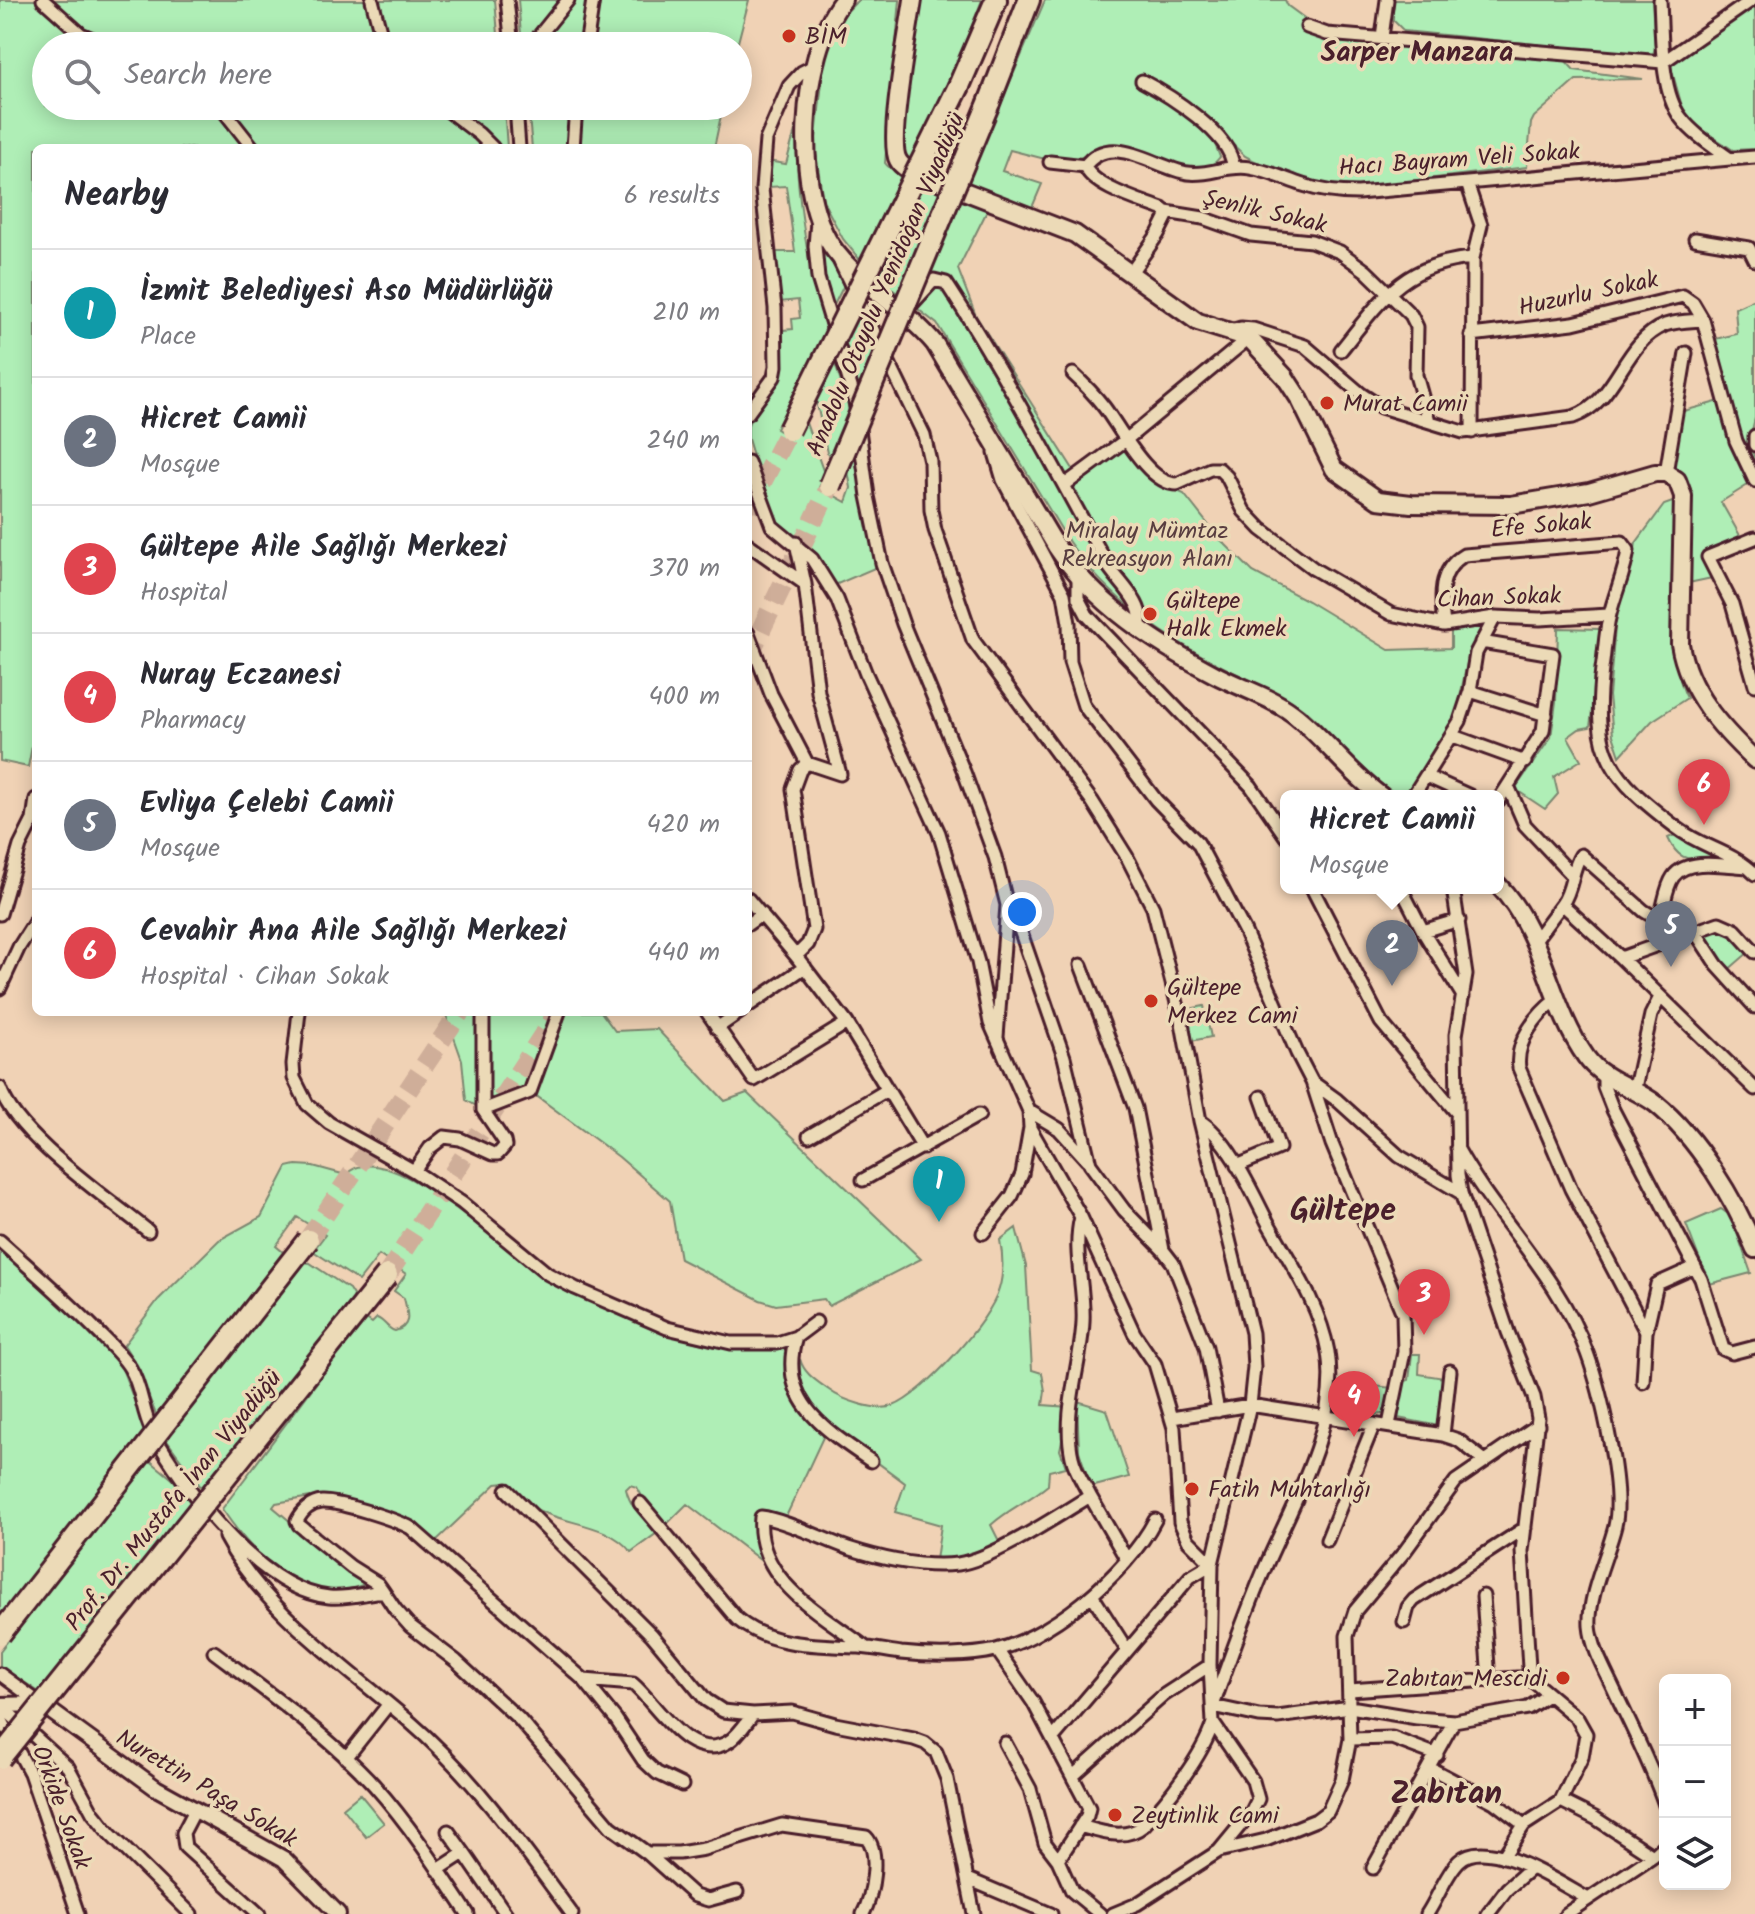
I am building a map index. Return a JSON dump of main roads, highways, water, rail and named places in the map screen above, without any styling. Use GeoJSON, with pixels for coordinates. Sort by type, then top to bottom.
{"type":"FeatureCollection","features":[{"type":"Feature","properties":{"kind":"highway","name":"Anadolu Otoyolu Yenidoğan Viyadüğü"},"geometry":{"type":"LineString","coordinates":[[789,430],[959,86],[996,0]]}},
{"type":"Feature","properties":{"kind":"highway","name":"Anadolu Otoyolu Yenidoğan Viyadüğü"},"geometry":{"type":"LineString","coordinates":[[830,486],[1029,0]]}},
{"type":"Feature","properties":{"kind":"highway"},"geometry":{"type":"LineString","coordinates":[[0,1634],[308,1240]]}},
{"type":"Feature","properties":{"kind":"highway","name":"Prof. Dr. Mustafa İnan Viyadüğü"},"geometry":{"type":"LineString","coordinates":[[0,1758],[387,1275]]}},
{"type":"Feature","properties":{"kind":"main road"},"geometry":{"type":"LineString","coordinates":[[843,0],[825,26],[814,66],[807,162],[817,221],[835,251],[935,344],[1056,546],[1078,577],[1102,599],[1201,667],[1291,712],[1375,790]]}},
{"type":"Feature","properties":{"kind":"main road"},"geometry":{"type":"LineString","coordinates":[[913,0],[896,124],[898,160],[907,169],[1067,230],[1198,322],[1249,338],[1285,377],[1300,400],[1334,469],[1378,500],[1411,504],[1511,505],[1589,492],[1655,473],[1666,473],[1679,483],[1683,496],[1680,644],[1686,669],[1714,718],[1755,760]]}},
{"type":"Feature","properties":{"kind":"main road"},"geometry":{"type":"LineString","coordinates":[[1504,892],[1519,910],[1535,940],[1557,999],[1585,1056],[1604,1075],[1656,1105],[1688,1138],[1728,1195],[1755,1249]]}},
{"type":"Feature","properties":{"kind":"tunnel"},"geometry":{"type":"LineString","coordinates":[[752,501],[789,430]]}},
{"type":"Feature","properties":{"kind":"tunnel"},"geometry":{"type":"LineString","coordinates":[[752,649],[830,486]]}},
{"type":"Feature","properties":{"kind":"tunnel"},"geometry":{"type":"LineString","coordinates":[[308,1240],[457,1016]]}},
{"type":"Feature","properties":{"kind":"tunnel"},"geometry":{"type":"LineString","coordinates":[[387,1275],[555,1016]]}},
{"type":"Feature","properties":{"kind":"place","name":"BİM"},"geometry":{"type":"Point","coordinates":[789,36]}},
{"type":"Feature","properties":{"kind":"place","name":"Murat Camii"},"geometry":{"type":"Point","coordinates":[1327,403]}},
{"type":"Feature","properties":{"kind":"place","name":"Gültepe Halk Ekmek"},"geometry":{"type":"Point","coordinates":[1150,614]}},
{"type":"Feature","properties":{"kind":"place","name":"Cevahir Ana Aile Sağlığı Merkezi"},"geometry":{"type":"Point","coordinates":[1704,825]}},
{"type":"Feature","properties":{"kind":"place","name":"Evliya Çelebi Camii"},"geometry":{"type":"Point","coordinates":[1671,967]}},
{"type":"Feature","properties":{"kind":"place","name":"Hicret Camii"},"geometry":{"type":"Point","coordinates":[1392,986]}},
{"type":"Feature","properties":{"kind":"place","name":"Gültepe Merkez Cami"},"geometry":{"type":"Point","coordinates":[1151,1001]}},
{"type":"Feature","properties":{"kind":"place","name":"İzmit Belediyesi Aso Müdürlüğü"},"geometry":{"type":"Point","coordinates":[939,1222]}},
{"type":"Feature","properties":{"kind":"place","name":"Gültepe Aile Sağlığı Merkezi"},"geometry":{"type":"Point","coordinates":[1424,1335]}},
{"type":"Feature","properties":{"kind":"place","name":"Nuray Eczanesi"},"geometry":{"type":"Point","coordinates":[1354,1437]}},
{"type":"Feature","properties":{"kind":"place","name":"Fatih Muhtarlığı"},"geometry":{"type":"Point","coordinates":[1192,1489]}},
{"type":"Feature","properties":{"kind":"place","name":"Zabıtan Mescidi"},"geometry":{"type":"Point","coordinates":[1563,1678]}},
{"type":"Feature","properties":{"kind":"place","name":"Zeytinlik Cami"},"geometry":{"type":"Point","coordinates":[1115,1815]}},
{"type":"Feature","properties":{"kind":"district","name":"Sarper Manzara"},"geometry":{"type":"Point","coordinates":[1417,51]}},
{"type":"Feature","properties":{"kind":"district","name":"Gültepe"},"geometry":{"type":"Point","coordinates":[1343,1209]}},
{"type":"Feature","properties":{"kind":"district","name":"Zabıtan"},"geometry":{"type":"Point","coordinates":[1446,1792]}},
{"type":"Feature","properties":{"kind":"park label","name":"Miralay Mümtaz Rekreasyon Alanı"},"geometry":{"type":"Point","coordinates":[1147,544]}}]}
